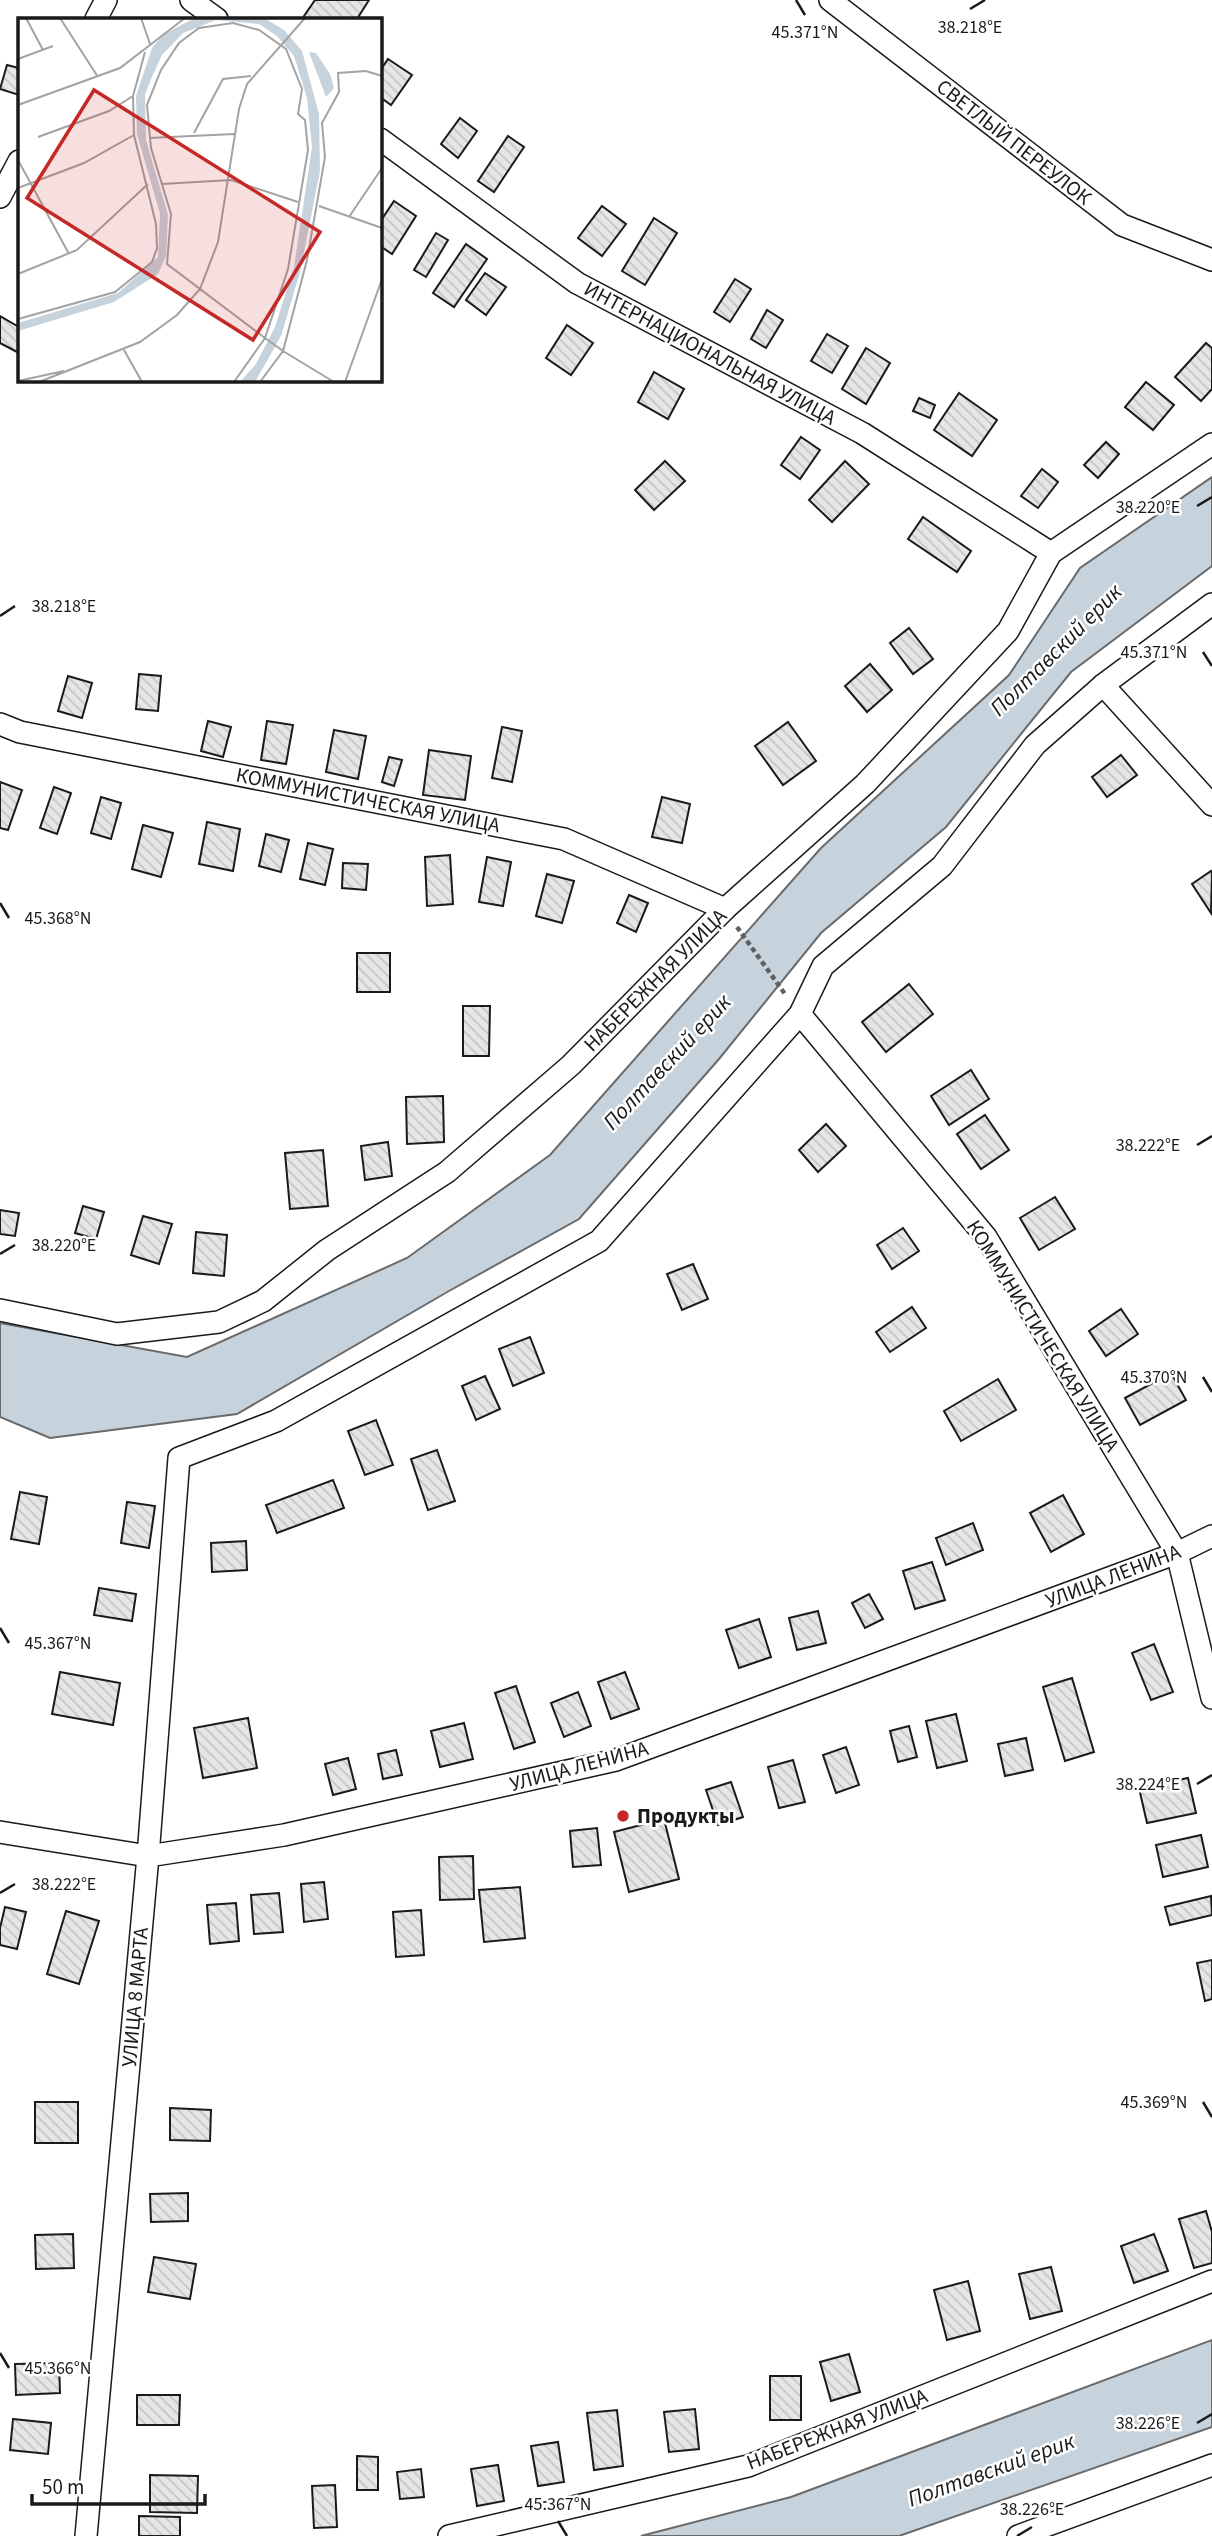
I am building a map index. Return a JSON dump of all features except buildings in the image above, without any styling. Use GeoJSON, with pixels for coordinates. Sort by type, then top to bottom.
{"type":"FeatureCollection","features":[{"type":"Feature","properties":{"kind":"street"},"geometry":{"type":"LineString","coordinates":[[97,18],[106,0]]}},
{"type":"Feature","properties":{"kind":"street"},"geometry":{"type":"LineString","coordinates":[[191,0],[216,18]]}},
{"type":"Feature","properties":{"kind":"street","name":"СВЕТЛЫЙ ПЕРЕУЛОК"},"geometry":{"type":"LineString","coordinates":[[830,0],[1122,225],[1212,260]]}},
{"type":"Feature","properties":{"kind":"street","name":"ИНТЕРНАЦИОНАЛЬНАЯ УЛИЦА"},"geometry":{"type":"LineString","coordinates":[[382,139],[577,283],[862,433],[1051,553]]}},
{"type":"Feature","properties":{"kind":"street"},"geometry":{"type":"LineString","coordinates":[[0,197],[18,163]]}},
{"type":"Feature","properties":{"kind":"street","name":"НАБЕРЕЖНАЯ УЛИЦА"},"geometry":{"type":"LineString","coordinates":[[0,1310],[117,1334],[219,1322],[263,1301],[327,1250],[447,1172],[571,1065],[725,909],[864,784],[1008,631],[1051,553],[1212,444]]}},
{"type":"Feature","properties":{"kind":"street"},"geometry":{"type":"LineString","coordinates":[[800,1014],[823,966],[942,866],[1035,745],[1104,685],[1212,604]]}},
{"type":"Feature","properties":{"kind":"street"},"geometry":{"type":"LineString","coordinates":[[1104,685],[1212,805]]}},
{"type":"Feature","properties":{"kind":"street","name":"КОММУНИСТИЧЕСКАЯ УЛИЦА"},"geometry":{"type":"LineString","coordinates":[[0,724],[20,732],[564,839],[725,909]]}},
{"type":"Feature","properties":{"kind":"street","name":"КОММУНИСТИЧЕСКАЯ УЛИЦА"},"geometry":{"type":"LineString","coordinates":[[800,1014],[986,1237],[1177,1553],[1212,1698]]}},
{"type":"Feature","properties":{"kind":"street","name":"УЛИЦА 8 МАРТА"},"geometry":{"type":"LineString","coordinates":[[86,2536],[148,1856],[178,1458],[275,1421],[599,1241],[800,1014]]}},
{"type":"Feature","properties":{"kind":"street","name":"УЛИЦА ЛЕНИНА"},"geometry":{"type":"LineString","coordinates":[[0,1832],[148,1856],[284,1835],[616,1760],[1177,1553],[1212,1536]]}},
{"type":"Feature","properties":{"kind":"street","name":"НАБЕРЕЖНАЯ УЛИЦА"},"geometry":{"type":"LineString","coordinates":[[449,2536],[748,2466],[1212,2281]]}},
{"type":"Feature","properties":{"kind":"street"},"geometry":{"type":"LineString","coordinates":[[1018,2536],[1212,2465]]}},
{"type":"Feature","properties":{"kind":"path"},"geometry":{"type":"LineString","coordinates":[[725,909],[800,1014]]}},
{"type":"Feature","properties":{"kind":"water","name":"Полтавский ерик"},"geometry":{"type":"Polygon","coordinates":[[[1212,477],[1212,566],[1071,672],[946,827],[821,933],[719,1059],[579,1219],[237,1414],[50,1438],[0,1417],[0,1323],[187,1357],[407,1258],[550,1155],[821,848],[1009,675],[1080,568],[1212,477]]]}},
{"type":"Feature","properties":{"kind":"water","name":"Полтавский ерик"},"geometry":{"type":"Polygon","coordinates":[[[1212,2340],[1212,2427],[899,2536],[641,2536],[791,2497],[1212,2340]]]}},
{"type":"Feature","properties":{"kind":"place","name":"Продукты"},"geometry":{"type":"Point","coordinates":[623,1816]}}]}
